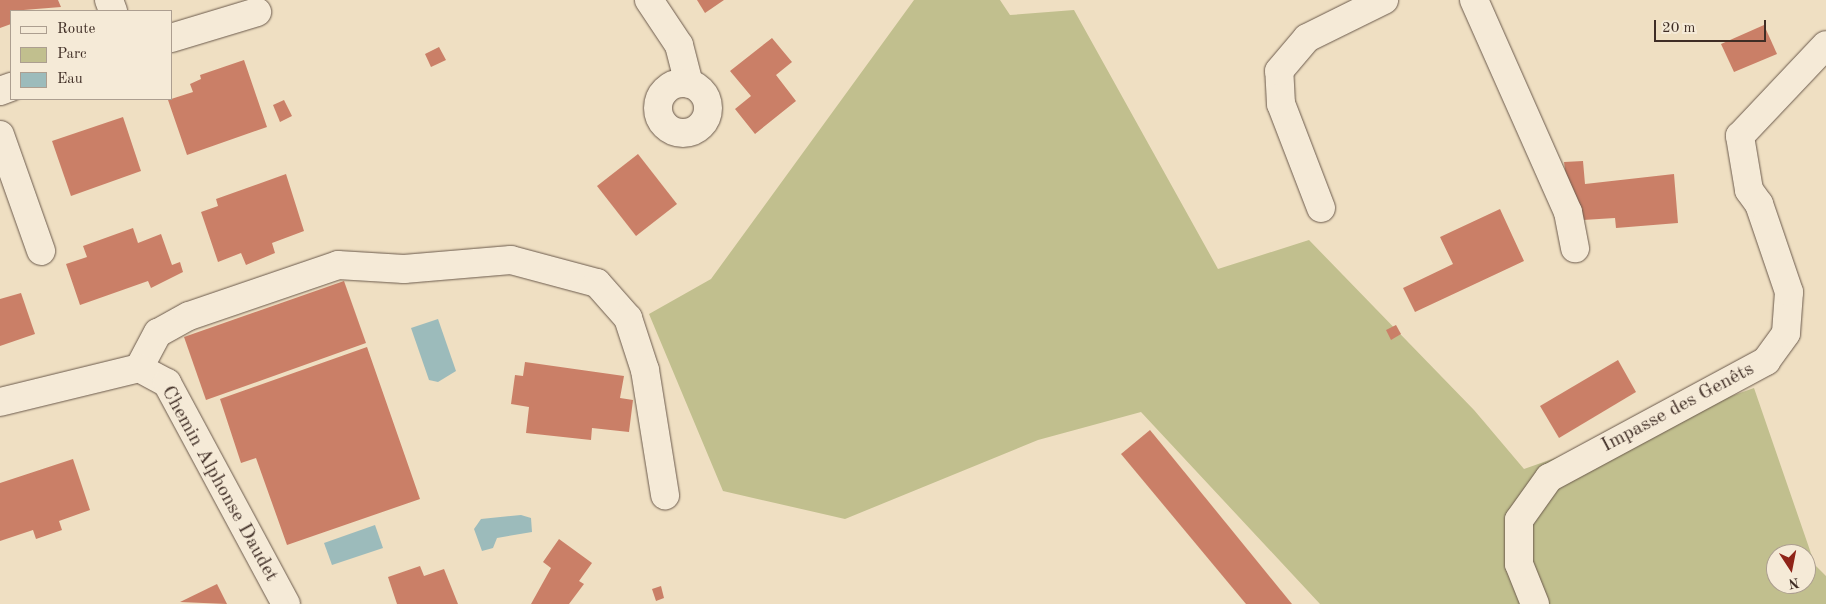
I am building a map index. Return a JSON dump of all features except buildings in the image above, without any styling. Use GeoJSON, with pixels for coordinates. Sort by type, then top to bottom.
{"type":"FeatureCollection","features":[{"type":"Feature","properties":{"kind":"street"},"geometry":{"type":"LineString","coordinates":[[649,0],[679,45],[687,62],[689,84]]}},
{"type":"Feature","properties":{"kind":"street"},"geometry":{"type":"LineString","coordinates":[[1321,208],[1281,104],[1279,71],[1307,38],[1384,0]]}},
{"type":"Feature","properties":{"kind":"street"},"geometry":{"type":"LineString","coordinates":[[1474,0],[1568,212],[1575,248]]}},
{"type":"Feature","properties":{"kind":"street"},"geometry":{"type":"LineString","coordinates":[[172,38],[258,12]]}},
{"type":"Feature","properties":{"kind":"street","name":"Impasse des Genêts"},"geometry":{"type":"LineString","coordinates":[[1535,604],[1519,564],[1519,520],[1549,478],[1766,361],[1786,333],[1789,292],[1759,204],[1748,190],[1740,136],[1826,45]]}},
{"type":"Feature","properties":{"kind":"street"},"geometry":{"type":"LineString","coordinates":[[0,135],[41,250]]}},
{"type":"Feature","properties":{"kind":"street"},"geometry":{"type":"LineString","coordinates":[[0,402],[139,368],[158,333],[189,316],[338,265],[404,269],[511,260],[597,283],[628,318],[645,370],[666,495]]}},
{"type":"Feature","properties":{"kind":"street","name":"Chemin Alphonse Daudet"},"geometry":{"type":"LineString","coordinates":[[139,368],[167,383],[286,604]]}},
{"type":"Feature","properties":{"kind":"green space"},"geometry":{"type":"Polygon","coordinates":[[[914,0],[1000,0],[1010,15],[1074,10],[1218,269],[1309,240],[1474,410],[1524,469],[1754,388],[1808,544],[1766,544],[1766,594],[1816,594],[1816,566],[1826,576],[1826,604],[1320,604],[1141,412],[1038,440],[845,519],[723,491],[649,314],[711,279],[914,0]]]}},
{"type":"Feature","properties":{"kind":"water"},"geometry":{"type":"Polygon","coordinates":[[[438,319],[456,371],[438,382],[429,380],[411,328],[438,319]]]}},
{"type":"Feature","properties":{"kind":"water"},"geometry":{"type":"Polygon","coordinates":[[[521,515],[531,518],[532,532],[497,538],[493,548],[482,551],[474,529],[481,519],[521,515]]]}},
{"type":"Feature","properties":{"kind":"water"},"geometry":{"type":"Polygon","coordinates":[[[375,525],[383,548],[332,565],[324,543],[375,525]]]}}]}
